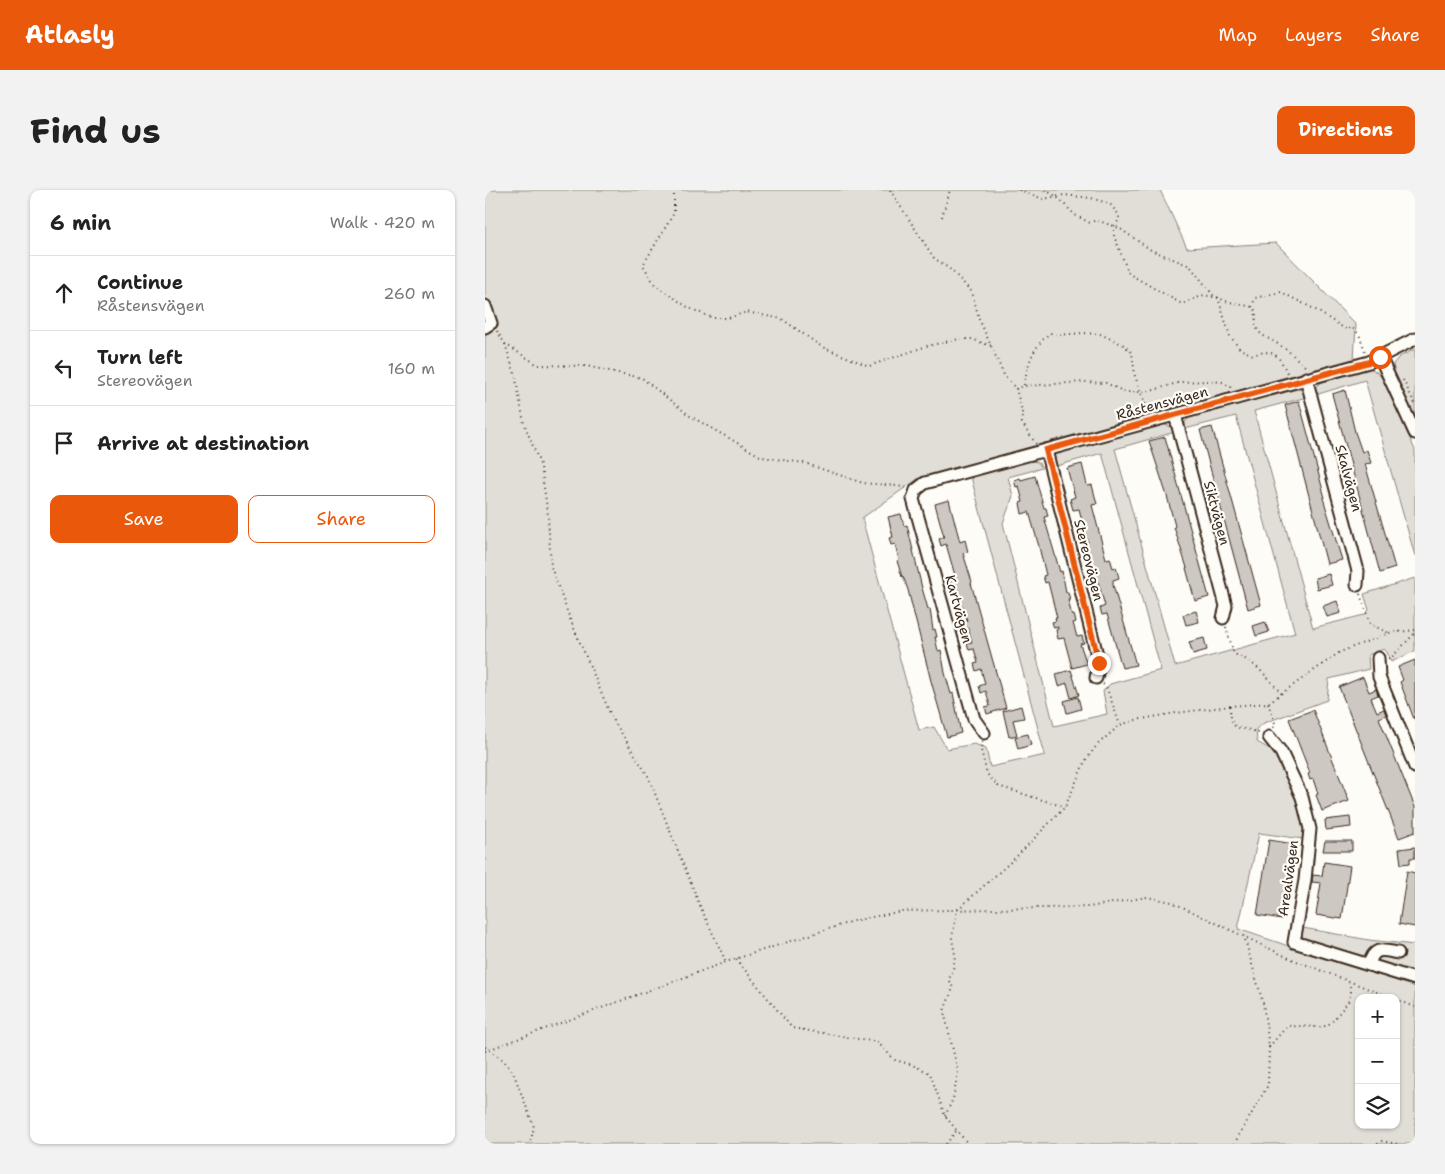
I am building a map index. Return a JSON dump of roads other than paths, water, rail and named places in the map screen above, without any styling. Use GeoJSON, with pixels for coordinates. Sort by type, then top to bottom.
{"type":"FeatureCollection","features":[{"type":"Feature","properties":{"kind":"street"},"geometry":{"type":"LineString","coordinates":[[485,306],[488,325]]}},
{"type":"Feature","properties":{"kind":"street","name":"Råstensvägen"},"geometry":{"type":"LineString","coordinates":[[916,490],[925,483],[1291,382],[1306,372],[1369,362],[1415,339]]}},
{"type":"Feature","properties":{"kind":"street"},"geometry":{"type":"LineString","coordinates":[[1380,357],[1415,433]]}},
{"type":"Feature","properties":{"kind":"street","name":"Skalvägen"},"geometry":{"type":"LineString","coordinates":[[1306,372],[1358,571],[1357,586]]}},
{"type":"Feature","properties":{"kind":"street","name":"Siktvägen"},"geometry":{"type":"LineString","coordinates":[[1175,415],[1226,606],[1223,618]]}},
{"type":"Feature","properties":{"kind":"street","name":"Stereovägen"},"geometry":{"type":"LineString","coordinates":[[1043,451],[1099,663],[1096,678]]}},
{"type":"Feature","properties":{"kind":"street","name":"Kartvägen"},"geometry":{"type":"LineString","coordinates":[[916,490],[913,499],[973,719],[984,733]]}},
{"type":"Feature","properties":{"kind":"street"},"geometry":{"type":"LineString","coordinates":[[1378,658],[1379,677],[1415,767]]}},
{"type":"Feature","properties":{"kind":"street","name":"Arealvägen"},"geometry":{"type":"LineString","coordinates":[[1269,737],[1281,752],[1301,797],[1310,830],[1305,880],[1294,942],[1369,965]]}},
{"type":"Feature","properties":{"kind":"street"},"geometry":{"type":"LineString","coordinates":[[1398,953],[1377,951],[1371,956],[1369,965],[1415,979]]}}]}
